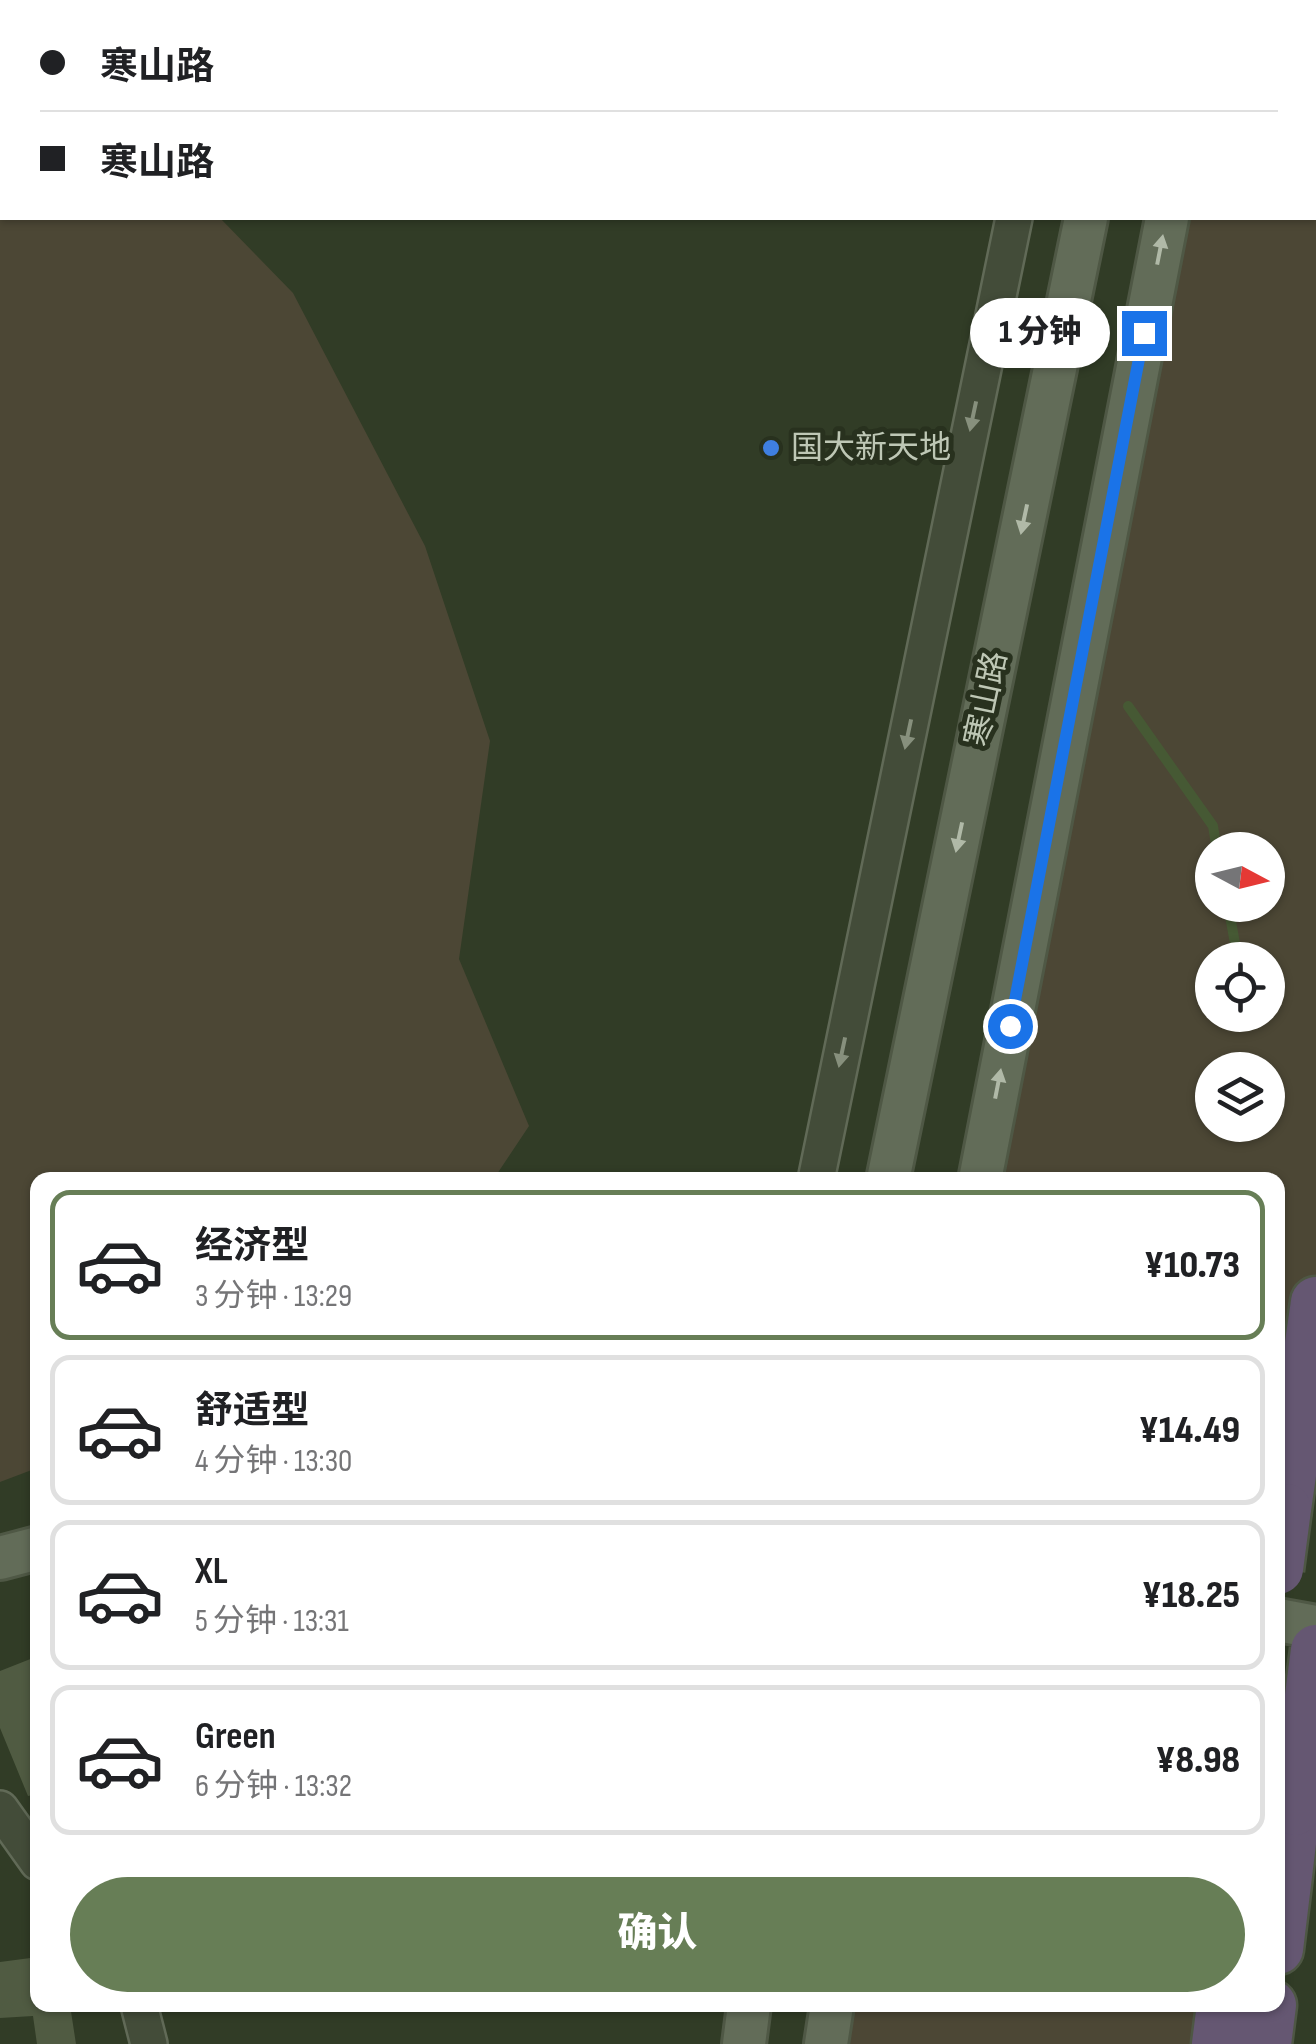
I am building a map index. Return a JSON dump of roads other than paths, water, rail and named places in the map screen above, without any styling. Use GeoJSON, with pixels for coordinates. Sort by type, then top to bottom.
{"type":"FeatureCollection","features":[{"type":"Feature","properties":{"kind":"highway"},"geometry":{"type":"LineString","coordinates":[[1285,1516],[1316,1302]]}},
{"type":"Feature","properties":{"kind":"highway"},"geometry":{"type":"LineString","coordinates":[[1285,1888],[1316,1650]]}},
{"type":"Feature","properties":{"kind":"highway"},"geometry":{"type":"LineString","coordinates":[[1217,2044],[1221,2012]]}},
{"type":"Feature","properties":{"kind":"highway"},"geometry":{"type":"LineString","coordinates":[[1266,2044],[1269,2012]]}},
{"type":"Feature","properties":{"kind":"main road","name":"寒山路"},"geometry":{"type":"LineString","coordinates":[[890,1172],[1086,220]]}},
{"type":"Feature","properties":{"kind":"main road"},"geometry":{"type":"LineString","coordinates":[[982,1172],[1166,220]]}},
{"type":"Feature","properties":{"kind":"main road"},"geometry":{"type":"LineString","coordinates":[[0,1558],[30,1550]]}},
{"type":"Feature","properties":{"kind":"main road"},"geometry":{"type":"LineString","coordinates":[[1285,1621],[1316,1627]]}},
{"type":"Feature","properties":{"kind":"main road"},"geometry":{"type":"LineString","coordinates":[[744,2044],[749,2012]]}},
{"type":"Feature","properties":{"kind":"main road"},"geometry":{"type":"LineString","coordinates":[[826,2044],[831,2012]]}},
{"type":"Feature","properties":{"kind":"lane"},"geometry":{"type":"LineString","coordinates":[[818,1172],[1014,220]]}},
{"type":"Feature","properties":{"kind":"lane"},"geometry":{"type":"LineString","coordinates":[[0,1809],[30,1851]]}},
{"type":"Feature","properties":{"kind":"lane"},"geometry":{"type":"LineString","coordinates":[[141,2012],[149,2044]]}},
{"type":"Feature","properties":{"kind":"waterway"},"geometry":{"type":"LineString","coordinates":[[1128,706],[1214,832]]}},
{"type":"Feature","properties":{"kind":"waterway"},"geometry":{"type":"LineString","coordinates":[[1231,922],[1235,942]]}},
{"type":"Feature","properties":{"kind":"place","name":"国大新天地"},"geometry":{"type":"Point","coordinates":[771,448]}}]}
